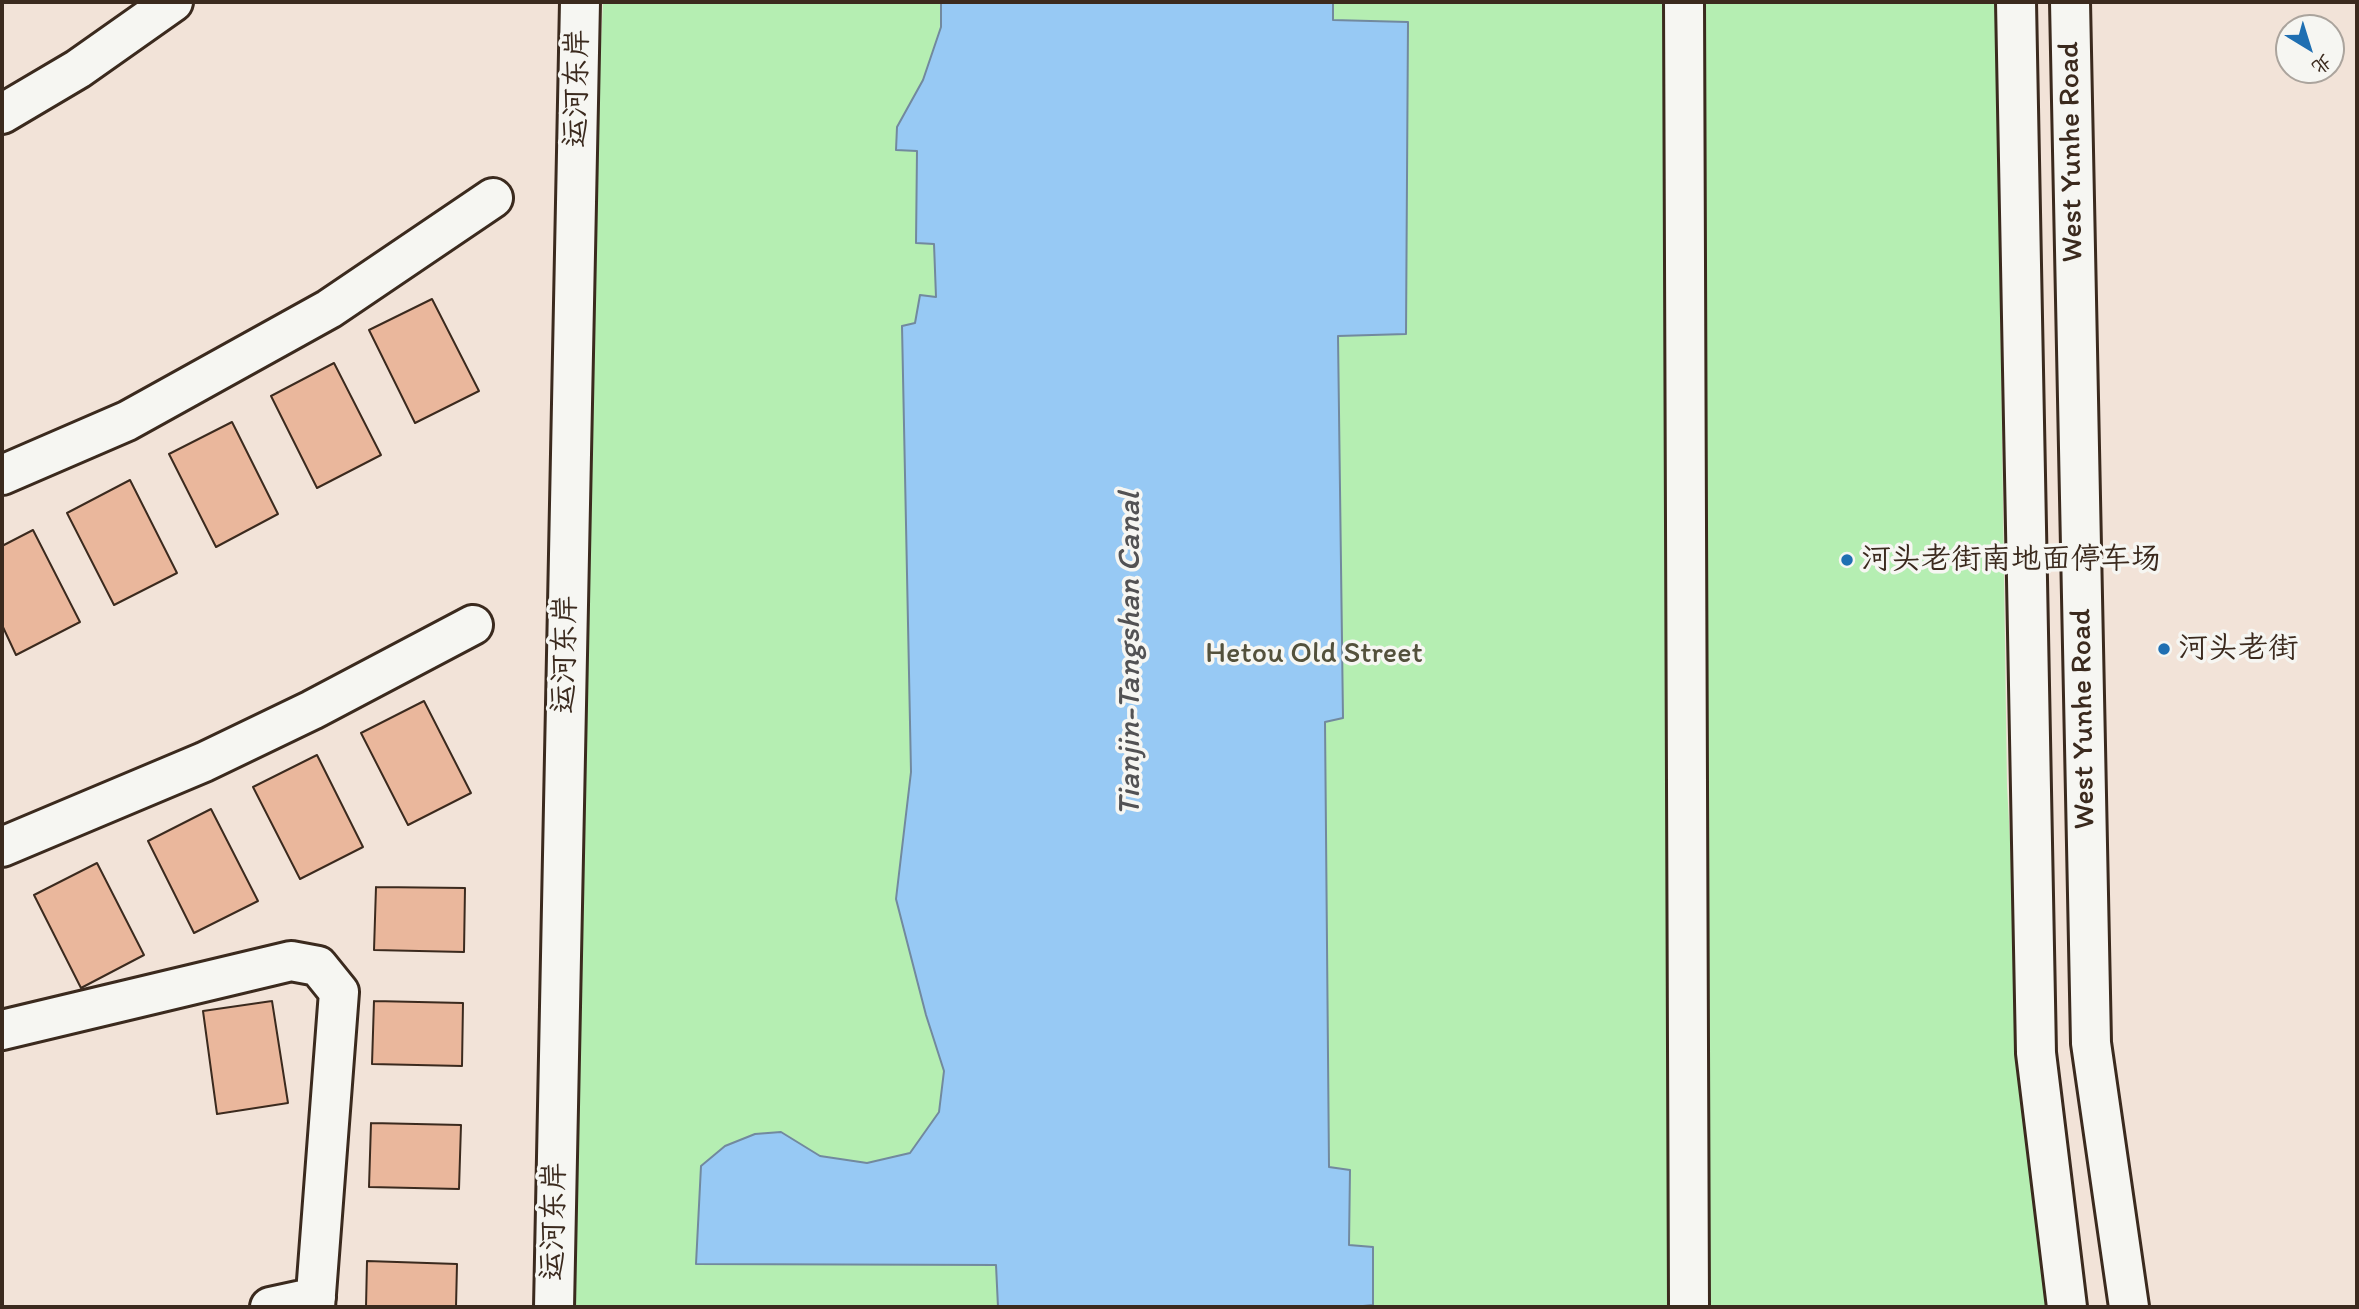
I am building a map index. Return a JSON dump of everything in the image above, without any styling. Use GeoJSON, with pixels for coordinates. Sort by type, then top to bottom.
{"type":"FeatureCollection","features":[{"type":"Feature","properties":{"kind":"main road"},"geometry":{"type":"LineString","coordinates":[[2,114],[78,69],[173,2]]}},
{"type":"Feature","properties":{"kind":"main road","name":"运河东岸"},"geometry":{"type":"LineString","coordinates":[[554,1307],[580,2]]}},
{"type":"Feature","properties":{"kind":"main road"},"geometry":{"type":"LineString","coordinates":[[1684,2],[1689,1307]]}},
{"type":"Feature","properties":{"kind":"main road","name":"West Yunhe Road"},"geometry":{"type":"LineString","coordinates":[[2016,2],[2036,1053],[2067,1307]]}},
{"type":"Feature","properties":{"kind":"main road","name":"West Yunhe Road"},"geometry":{"type":"LineString","coordinates":[[2070,2],[2091,1043],[2129,1307]]}},
{"type":"Feature","properties":{"kind":"main road"},"geometry":{"type":"LineString","coordinates":[[2,475],[127,421],[329,309],[493,198]]}},
{"type":"Feature","properties":{"kind":"main road"},"geometry":{"type":"LineString","coordinates":[[2,847],[205,762],[312,710],[472,625]]}},
{"type":"Feature","properties":{"kind":"main road"},"geometry":{"type":"LineString","coordinates":[[2,1030],[291,961],[318,966],[340,992],[316,1302],[270,1307]]}},
{"type":"Feature","properties":{"kind":"green space","name":"Hetou Old Street"},"geometry":{"type":"Polygon","coordinates":[[[603,2],[1996,2],[2007,786],[2025,1107],[2058,1307],[569,1307],[589,277],[603,2]]]}},
{"type":"Feature","properties":{"kind":"water","name":"Tianjin-Tangshan Canal"},"geometry":{"type":"Polygon","coordinates":[[[941,2],[1333,2],[1333,20],[1408,22],[1406,334],[1338,336],[1343,718],[1325,722],[1329,1167],[1350,1170],[1349,1245],[1373,1247],[1373,1305],[998,1307],[996,1265],[696,1264],[701,1166],[725,1146],[755,1134],[781,1132],[820,1156],[867,1163],[910,1153],[939,1112],[944,1071],[926,1015],[896,899],[911,772],[902,326],[915,323],[920,295],[936,297],[934,244],[916,243],[917,151],[896,150],[897,127],[923,80],[941,27],[941,2]]]}},
{"type":"Feature","properties":{"kind":"building"},"geometry":{"type":"Polygon","coordinates":[[[432,299],[479,391],[415,423],[369,330],[432,299]]]}},
{"type":"Feature","properties":{"kind":"building"},"geometry":{"type":"Polygon","coordinates":[[[334,363],[381,455],[317,488],[271,396],[334,363]]]}},
{"type":"Feature","properties":{"kind":"building"},"geometry":{"type":"Polygon","coordinates":[[[232,422],[278,514],[216,547],[169,454],[232,422]]]}},
{"type":"Feature","properties":{"kind":"building"},"geometry":{"type":"Polygon","coordinates":[[[130,480],[177,573],[114,605],[67,513],[130,480]]]}},
{"type":"Feature","properties":{"kind":"building"},"geometry":{"type":"Polygon","coordinates":[[[33,530],[80,622],[16,655],[2,625],[2,546],[33,530]]]}},
{"type":"Feature","properties":{"kind":"building"},"geometry":{"type":"Polygon","coordinates":[[[424,701],[471,793],[408,825],[361,733],[424,701]]]}},
{"type":"Feature","properties":{"kind":"building"},"geometry":{"type":"Polygon","coordinates":[[[317,755],[363,847],[300,879],[253,787],[317,755]]]}},
{"type":"Feature","properties":{"kind":"building"},"geometry":{"type":"Polygon","coordinates":[[[211,809],[258,901],[194,933],[148,841],[211,809]]]}},
{"type":"Feature","properties":{"kind":"building"},"geometry":{"type":"Polygon","coordinates":[[[97,863],[144,955],[81,988],[34,895],[97,863]]]}},
{"type":"Feature","properties":{"kind":"building"},"geometry":{"type":"Polygon","coordinates":[[[376,887],[465,888],[464,952],[374,950],[376,887]]]}},
{"type":"Feature","properties":{"kind":"building"},"geometry":{"type":"Polygon","coordinates":[[[272,1001],[288,1103],[217,1114],[203,1011],[272,1001]]]}},
{"type":"Feature","properties":{"kind":"building"},"geometry":{"type":"Polygon","coordinates":[[[374,1001],[463,1003],[462,1066],[372,1064],[374,1001]]]}},
{"type":"Feature","properties":{"kind":"building"},"geometry":{"type":"Polygon","coordinates":[[[371,1123],[461,1125],[459,1189],[369,1187],[371,1123]]]}},
{"type":"Feature","properties":{"kind":"building"},"geometry":{"type":"Polygon","coordinates":[[[367,1261],[457,1264],[456,1307],[366,1307],[367,1261]]]}},
{"type":"Feature","properties":{"kind":"place","name":"河头老街南地面停车场"},"geometry":{"type":"Point","coordinates":[1847,560]}},
{"type":"Feature","properties":{"kind":"place","name":"河头老街"},"geometry":{"type":"Point","coordinates":[2164,649]}}]}
